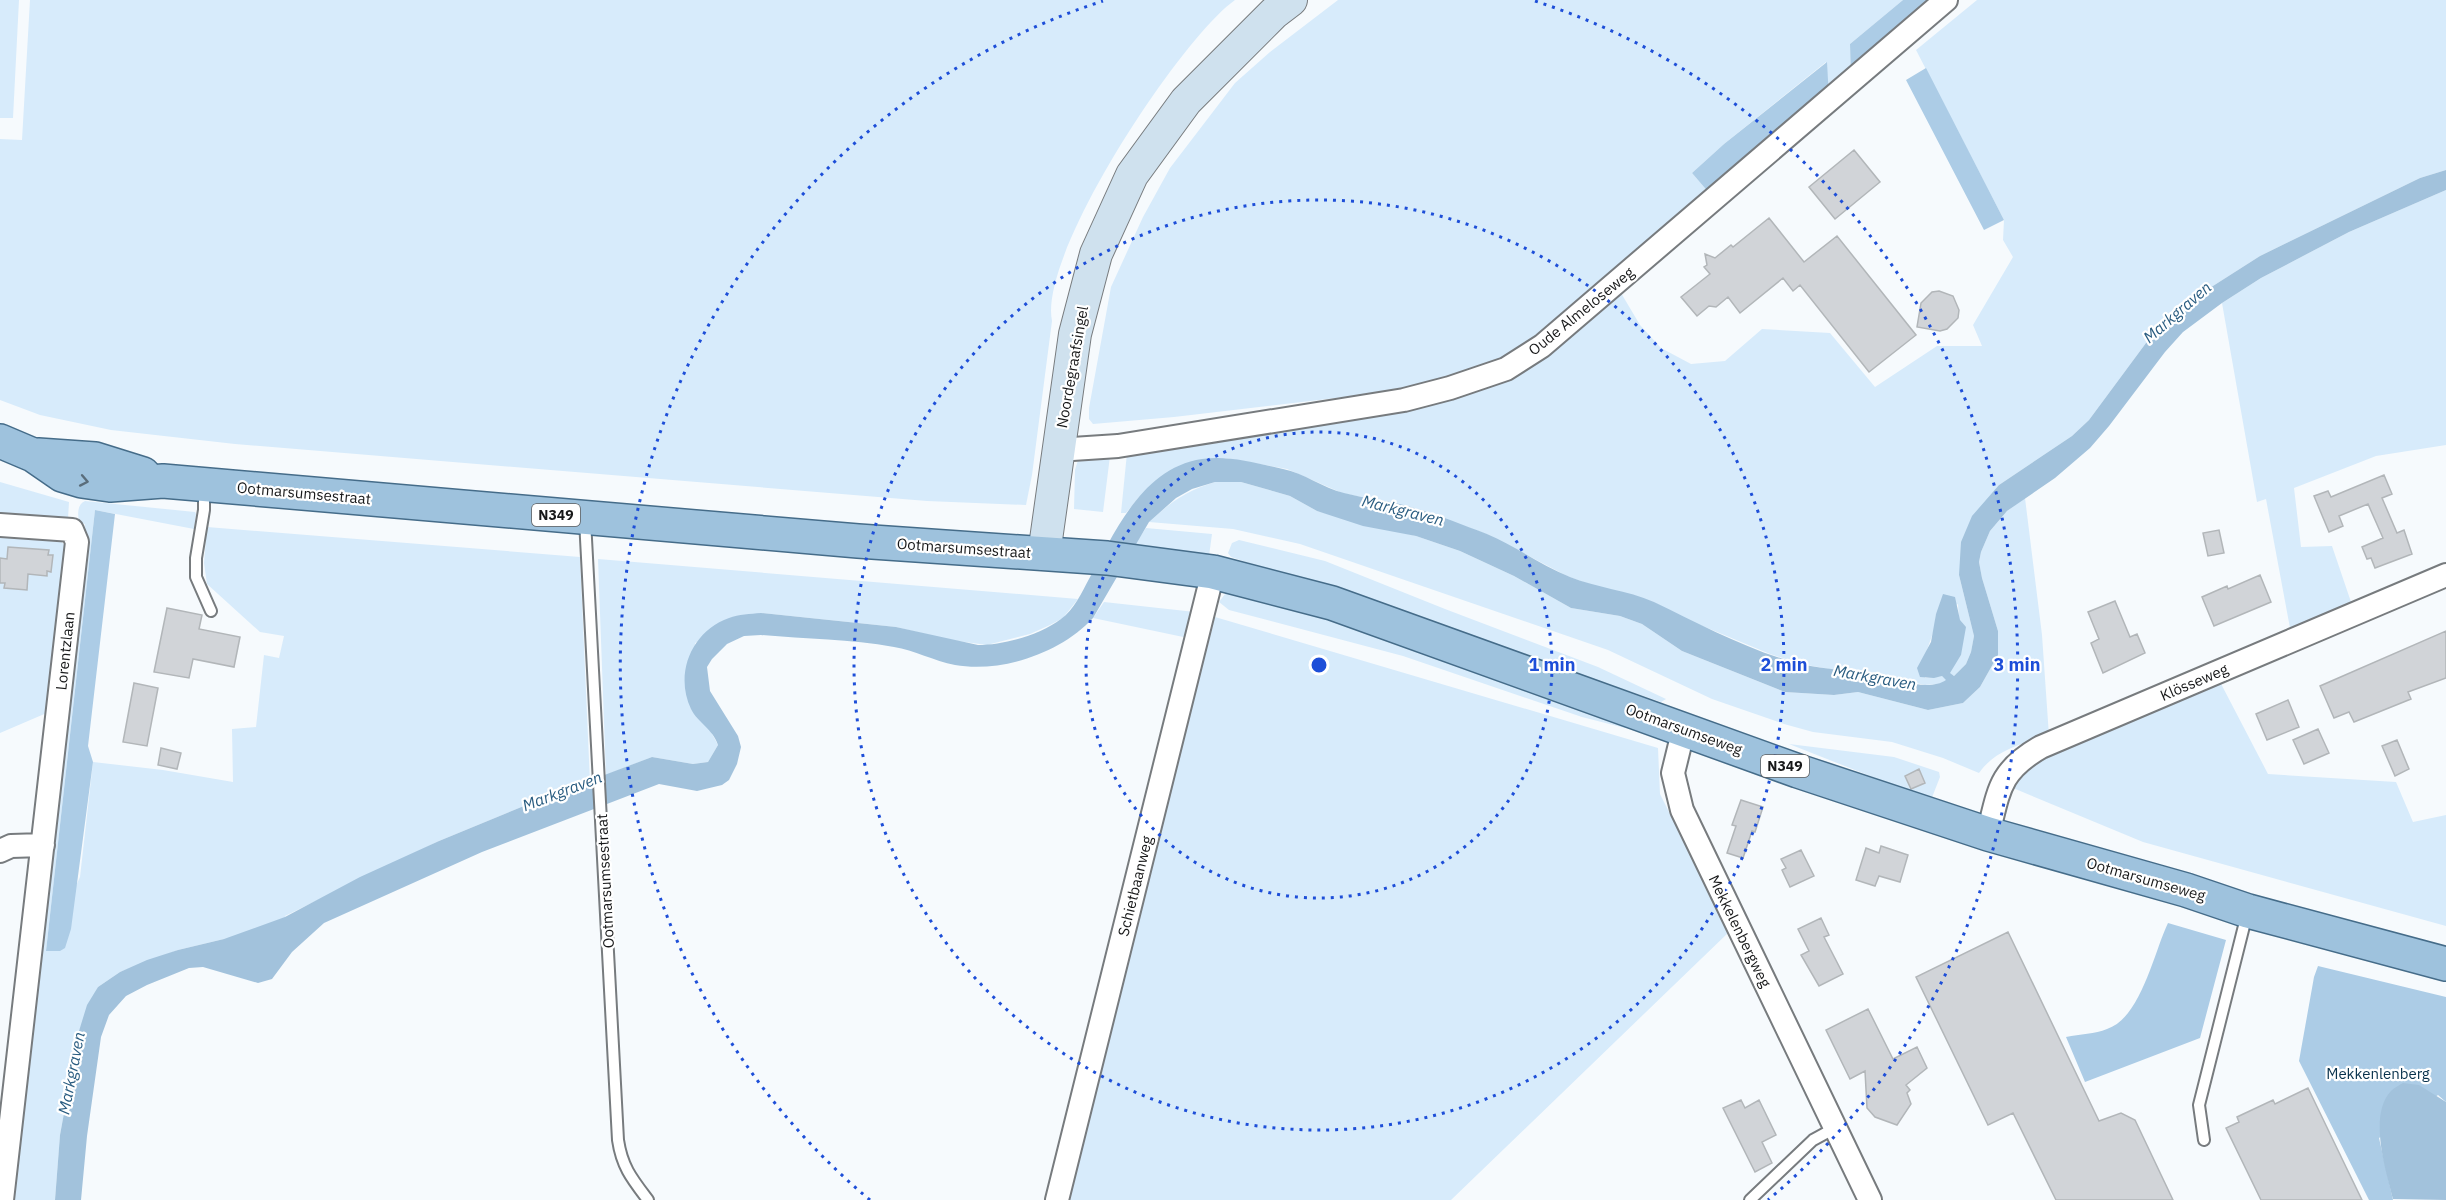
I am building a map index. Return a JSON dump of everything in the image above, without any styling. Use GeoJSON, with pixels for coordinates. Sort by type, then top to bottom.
{"type":"FeatureCollection","features":[{"type":"Feature","properties":{"kind":"main road","name":"Noordegraafsingel"},"geometry":{"type":"LineString","coordinates":[[1044,554],[1075,334],[1096,254],[1132,175],[1186,101],[1274,13],[1291,0]]}},
{"type":"Feature","properties":{"kind":"main road","name":"Ootmarsumsestraat"},"geometry":{"type":"LineString","coordinates":[[0,441],[33,455],[62,475],[110,485],[163,481],[204,484],[858,541],[1128,561]]}},
{"type":"Feature","properties":{"kind":"main road","name":"Ootmarsumseweg"},"geometry":{"type":"LineString","coordinates":[[1128,561],[1213,572],[1332,603],[1798,771],[1988,834],[2186,890],[2248,911],[2446,964]]}},
{"type":"Feature","properties":{"kind":"street","name":"Oude Almeloseweg"},"geometry":{"type":"LineString","coordinates":[[1057,450],[1118,446],[1404,400],[1450,388],[1506,369],[1542,346],[1946,0]]}},
{"type":"Feature","properties":{"kind":"street","name":"Lorentzlaan"},"geometry":{"type":"LineString","coordinates":[[0,525],[72,530],[77,542],[2,1200]]}},
{"type":"Feature","properties":{"kind":"street","name":"Schietbaanweg"},"geometry":{"type":"LineString","coordinates":[[1057,1200],[1213,572]]}},
{"type":"Feature","properties":{"kind":"street","name":"Klösseweg"},"geometry":{"type":"LineString","coordinates":[[1988,834],[2003,779],[2022,758],[2041,747],[2446,575]]}},
{"type":"Feature","properties":{"kind":"street","name":"Mekkelenbergweg"},"geometry":{"type":"LineString","coordinates":[[1684,728],[1673,773],[1682,810],[1870,1200]]}},
{"type":"Feature","properties":{"kind":"street"},"geometry":{"type":"LineString","coordinates":[[0,851],[11,846],[43,845]]}},
{"type":"Feature","properties":{"kind":"lane"},"geometry":{"type":"LineString","coordinates":[[204,484],[204,510],[196,558],[196,577],[211,611]]}},
{"type":"Feature","properties":{"kind":"lane","name":"Ootmarsumsestraat"},"geometry":{"type":"LineString","coordinates":[[584,517],[618,1140],[621,1159],[628,1174],[648,1200]]}},
{"type":"Feature","properties":{"kind":"lane"},"geometry":{"type":"LineString","coordinates":[[2204,1140],[2199,1105],[2248,911]]}},
{"type":"Feature","properties":{"kind":"lane"},"geometry":{"type":"LineString","coordinates":[[1750,1200],[1813,1140],[1835,1128]]}},
{"type":"Feature","properties":{"kind":"shaded area"},"geometry":{"type":"Polygon","coordinates":[[[0,0],[19,0],[13,118],[0,118],[0,0]]]}},
{"type":"Feature","properties":{"kind":"shaded area"},"geometry":{"type":"Polygon","coordinates":[[[30,0],[1235,0],[1211,22],[1181,57],[1149,101],[1089,200],[1067,248],[1054,290],[1032,475],[1026,505],[927,501],[235,444],[111,430],[40,415],[0,400],[0,139],[22,140],[30,0]]]}},
{"type":"Feature","properties":{"kind":"shaded area"},"geometry":{"type":"Polygon","coordinates":[[[1338,0],[1903,0],[1850,44],[1851,80],[1829,98],[1826,62],[1724,144],[1692,173],[1710,194],[1547,330],[1506,359],[1404,390],[1174,417],[1093,424],[1089,419],[1089,408],[1111,287],[1143,217],[1170,168],[1235,83],[1270,52],[1338,0]]]}},
{"type":"Feature","properties":{"kind":"shaded area"},"geometry":{"type":"Polygon","coordinates":[[[1977,0],[2446,0],[2446,170],[2420,178],[2260,256],[2180,307],[2146,343],[2089,420],[2072,436],[1999,485],[1959,575],[1974,636],[1966,664],[1954,676],[1949,673],[1961,655],[1958,604],[1936,614],[1935,627],[1927,650],[1925,678],[1942,676],[1947,680],[1941,684],[1925,685],[1865,672],[1835,670],[1801,664],[1770,654],[1688,620],[1653,602],[1599,588],[1567,576],[1489,535],[1414,508],[1342,493],[1287,469],[1225,458],[1139,497],[1126,513],[1121,513],[1127,453],[1406,407],[1573,332],[1621,293],[1640,325],[1661,348],[1691,364],[1725,361],[1762,329],[1830,333],[1875,387],[1937,346],[1982,346],[1973,325],[2013,257],[2003,240],[2004,220],[1916,50],[1977,0]]]}},
{"type":"Feature","properties":{"kind":"shaded area"},"geometry":{"type":"Polygon","coordinates":[[[2446,190],[2446,445],[2376,456],[2294,488],[2301,547],[2332,546],[2351,602],[2290,628],[2266,499],[2257,502],[2222,303],[2261,278],[2349,232],[2446,190]]]}},
{"type":"Feature","properties":{"kind":"shaded area"},"geometry":{"type":"Polygon","coordinates":[[[1110,456],[1103,512],[1074,509],[1075,470],[1078,460],[1110,456]]]}},
{"type":"Feature","properties":{"kind":"shaded area"},"geometry":{"type":"Polygon","coordinates":[[[0,482],[69,502],[68,519],[0,514],[0,482]]]}},
{"type":"Feature","properties":{"kind":"shaded area"},"geometry":{"type":"Polygon","coordinates":[[[1215,482],[1241,482],[1290,496],[1317,511],[1416,536],[1460,551],[1514,576],[1571,608],[1620,616],[1642,624],[1682,651],[1785,692],[1834,695],[1858,692],[1928,710],[1963,703],[1980,687],[1998,655],[1998,631],[1979,562],[1990,531],[2007,511],[2025,498],[2042,635],[2049,736],[2002,753],[1993,758],[1979,773],[1943,758],[1892,742],[1813,732],[1784,724],[1712,699],[1608,650],[1300,544],[1233,529],[1149,522],[1180,498],[1215,482]]]}},
{"type":"Feature","properties":{"kind":"shaded area"},"geometry":{"type":"Polygon","coordinates":[[[85,501],[195,512],[196,514],[194,529],[95,510],[46,951],[80,877],[93,762],[163,770],[233,782],[232,729],[256,727],[264,655],[279,658],[284,636],[260,632],[207,584],[204,563],[207,527],[580,557],[590,782],[541,799],[439,841],[285,916],[290,931],[224,939],[178,950],[120,972],[98,987],[79,1031],[60,1135],[55,1200],[14,1200],[52,812],[85,524],[80,523],[78,511],[80,505],[85,501]]]}},
{"type":"Feature","properties":{"kind":"shaded area"},"geometry":{"type":"Polygon","coordinates":[[[1146,528],[1212,534],[1209,556],[1133,547],[1146,528]]]}},
{"type":"Feature","properties":{"kind":"shaded area"},"geometry":{"type":"Polygon","coordinates":[[[0,533],[59,539],[66,547],[49,712],[0,733],[0,533]]]}},
{"type":"Feature","properties":{"kind":"shaded area"},"geometry":{"type":"Polygon","coordinates":[[[1239,540],[1325,561],[1598,667],[1666,699],[1661,702],[1231,557],[1228,553],[1232,543],[1239,540]]]}},
{"type":"Feature","properties":{"kind":"shaded area"},"geometry":{"type":"Polygon","coordinates":[[[598,559],[1078,599],[1063,618],[1050,625],[1030,634],[987,645],[950,640],[896,627],[761,613],[695,643],[710,730],[718,745],[708,762],[693,764],[652,757],[606,775],[598,559]]]}},
{"type":"Feature","properties":{"kind":"shaded area"},"geometry":{"type":"Polygon","coordinates":[[[1228,590],[1326,614],[1652,730],[1625,728],[1582,717],[1403,656],[1229,610],[1219,602],[1228,590]]]}},
{"type":"Feature","properties":{"kind":"shaded area"},"geometry":{"type":"Polygon","coordinates":[[[1104,602],[1195,612],[1188,638],[1093,618],[1104,602]]]}},
{"type":"Feature","properties":{"kind":"shaded area"},"geometry":{"type":"Polygon","coordinates":[[[1215,617],[1658,748],[1660,794],[1729,932],[1451,1200],[1063,1200],[1215,617]]]}},
{"type":"Feature","properties":{"kind":"shaded area"},"geometry":{"type":"Polygon","coordinates":[[[2218,678],[2268,774],[2396,782],[2413,822],[2446,815],[2446,926],[2143,842],[2013,788],[2015,779],[2041,753],[2218,678]]]}},
{"type":"Feature","properties":{"kind":"shaded area"},"geometry":{"type":"Polygon","coordinates":[[[1789,744],[1894,757],[1939,772],[1940,777],[1931,800],[1789,744]]]}},
{"type":"Feature","properties":{"kind":"green space"},"geometry":{"type":"Polygon","coordinates":[[[1903,0],[1941,0],[1851,80],[1850,44],[1903,0]]]}},
{"type":"Feature","properties":{"kind":"green space"},"geometry":{"type":"Polygon","coordinates":[[[1827,62],[1829,98],[1710,194],[1692,173],[1724,144],[1827,62]]]}},
{"type":"Feature","properties":{"kind":"green space"},"geometry":{"type":"Polygon","coordinates":[[[1926,68],[2004,220],[1984,230],[1906,80],[1926,68]]]}},
{"type":"Feature","properties":{"kind":"green space"},"geometry":{"type":"Polygon","coordinates":[[[95,510],[115,514],[88,746],[93,762],[71,929],[65,948],[60,951],[46,951],[95,510]]]}},
{"type":"Feature","properties":{"kind":"green space"},"geometry":{"type":"Polygon","coordinates":[[[2168,923],[2226,940],[2200,1038],[2085,1082],[2066,1037],[2107,1029],[2129,1012],[2145,983],[2168,923]]]}},
{"type":"Feature","properties":{"kind":"green space","name":"Mekkenlenberg"},"geometry":{"type":"Polygon","coordinates":[[[2318,966],[2446,997],[2446,1102],[2438,1095],[2379,1138],[2393,1200],[2369,1200],[2299,1061],[2318,966]]]}},
{"type":"Feature","properties":{"kind":"water","name":"Markgraven"},"geometry":{"type":"Polygon","coordinates":[[[2446,170],[2446,190],[2349,232],[2261,278],[2183,332],[2090,448],[2055,478],[2007,511],[1990,531],[1979,562],[1998,631],[1998,655],[1980,687],[1963,703],[1928,710],[1858,692],[1834,695],[1785,692],[1682,651],[1642,624],[1620,616],[1571,608],[1514,576],[1460,551],[1416,536],[1363,526],[1317,511],[1290,496],[1241,482],[1215,482],[1192,489],[1176,498],[1149,522],[1093,618],[1065,641],[1048,650],[1011,663],[973,667],[955,665],[902,648],[877,644],[761,635],[744,636],[727,644],[707,667],[710,691],[738,736],[741,747],[737,764],[729,780],[722,785],[697,791],[659,784],[482,852],[324,923],[292,952],[272,979],[258,983],[203,967],[189,968],[126,996],[109,1015],[101,1037],[87,1136],[81,1200],[55,1200],[60,1135],[79,1031],[87,1005],[98,987],[120,972],[147,960],[224,939],[285,917],[360,877],[439,841],[652,757],[693,764],[708,762],[718,745],[713,735],[691,709],[686,695],[686,668],[696,643],[716,624],[729,618],[761,613],[896,627],[978,645],[1010,641],[1043,630],[1061,619],[1074,606],[1120,523],[1147,489],[1163,475],[1181,465],[1202,459],[1232,459],[1283,469],[1336,491],[1433,514],[1487,534],[1570,577],[1644,598],[1726,637],[1782,659],[1810,666],[1868,673],[1912,684],[1931,685],[1946,680],[1942,676],[1920,677],[1917,668],[1931,642],[1936,614],[1943,594],[1955,597],[1960,620],[1966,627],[1961,655],[1950,673],[1954,676],[1966,664],[1974,636],[1959,575],[1961,542],[1972,516],[1999,485],[2072,436],[2089,420],[2146,343],[2180,307],[2260,256],[2420,178],[2446,170]]]}},
{"type":"Feature","properties":{"kind":"water"},"geometry":{"type":"Polygon","coordinates":[[[2403,1083],[2419,1085],[2446,1102],[2446,1200],[2393,1199],[2381,1144],[2381,1114],[2384,1101],[2391,1091],[2403,1083]]]}},
{"type":"Feature","properties":{"kind":"building"},"geometry":{"type":"Polygon","coordinates":[[[1854,150],[1880,182],[1835,219],[1809,187],[1854,150]]]}},
{"type":"Feature","properties":{"kind":"building"},"geometry":{"type":"Polygon","coordinates":[[[1769,218],[1804,262],[1837,236],[1916,335],[1869,372],[1800,285],[1793,291],[1783,278],[1740,313],[1728,297],[1716,307],[1709,306],[1697,316],[1681,297],[1710,274],[1704,267],[1707,265],[1705,254],[1715,258],[1731,245],[1733,247],[1769,218]]]}},
{"type":"Feature","properties":{"kind":"building"},"geometry":{"type":"Polygon","coordinates":[[[1939,291],[1953,296],[1959,310],[1958,318],[1947,329],[1940,331],[1917,327],[1921,303],[1932,292],[1939,291]]]}},
{"type":"Feature","properties":{"kind":"building"},"geometry":{"type":"Polygon","coordinates":[[[2384,475],[2392,494],[2382,498],[2397,533],[2404,530],[2412,554],[2375,568],[2371,558],[2367,559],[2362,547],[2383,538],[2368,504],[2339,516],[2343,526],[2329,532],[2314,496],[2328,491],[2331,497],[2384,475]]]}},
{"type":"Feature","properties":{"kind":"building"},"geometry":{"type":"Polygon","coordinates":[[[2219,530],[2224,553],[2208,556],[2203,533],[2219,530]]]}},
{"type":"Feature","properties":{"kind":"building"},"geometry":{"type":"Polygon","coordinates":[[[8,547],[49,550],[48,555],[53,555],[51,572],[47,571],[47,576],[28,574],[27,590],[4,588],[5,583],[0,583],[0,558],[7,559],[8,547]]]}},
{"type":"Feature","properties":{"kind":"building"},"geometry":{"type":"Polygon","coordinates":[[[2260,575],[2271,602],[2214,626],[2202,597],[2260,575]]]}},
{"type":"Feature","properties":{"kind":"building"},"geometry":{"type":"Polygon","coordinates":[[[2115,601],[2130,637],[2137,634],[2145,653],[2103,673],[2091,643],[2099,639],[2088,612],[2115,601]]]}},
{"type":"Feature","properties":{"kind":"building"},"geometry":{"type":"Polygon","coordinates":[[[167,608],[202,615],[199,629],[240,637],[234,667],[193,659],[189,678],[154,672],[167,608]]]}},
{"type":"Feature","properties":{"kind":"building"},"geometry":{"type":"Polygon","coordinates":[[[2446,631],[2446,678],[2408,692],[2411,699],[2354,722],[2349,712],[2334,718],[2320,686],[2446,631]]]}},
{"type":"Feature","properties":{"kind":"building"},"geometry":{"type":"Polygon","coordinates":[[[134,683],[158,688],[147,746],[123,742],[134,683]]]}},
{"type":"Feature","properties":{"kind":"building"},"geometry":{"type":"Polygon","coordinates":[[[2288,700],[2299,727],[2267,740],[2256,714],[2288,700]]]}},
{"type":"Feature","properties":{"kind":"building"},"geometry":{"type":"Polygon","coordinates":[[[2318,729],[2329,753],[2304,764],[2293,740],[2318,729]]]}},
{"type":"Feature","properties":{"kind":"building"},"geometry":{"type":"Polygon","coordinates":[[[2397,740],[2409,769],[2395,776],[2382,746],[2397,740]]]}},
{"type":"Feature","properties":{"kind":"building"},"geometry":{"type":"Polygon","coordinates":[[[161,748],[181,753],[177,769],[158,765],[161,748]]]}},
{"type":"Feature","properties":{"kind":"building"},"geometry":{"type":"Polygon","coordinates":[[[1919,769],[1925,783],[1911,789],[1905,776],[1919,769]]]}},
{"type":"Feature","properties":{"kind":"building"},"geometry":{"type":"Polygon","coordinates":[[[1741,800],[1763,807],[1743,858],[1727,853],[1736,826],[1732,825],[1741,800]]]}},
{"type":"Feature","properties":{"kind":"building"},"geometry":{"type":"Polygon","coordinates":[[[1881,846],[1908,855],[1900,882],[1879,876],[1875,886],[1856,880],[1866,848],[1879,853],[1881,846]]]}},
{"type":"Feature","properties":{"kind":"building"},"geometry":{"type":"Polygon","coordinates":[[[1801,850],[1814,876],[1790,887],[1782,870],[1786,868],[1781,859],[1801,850]]]}},
{"type":"Feature","properties":{"kind":"building"},"geometry":{"type":"Polygon","coordinates":[[[1821,918],[1829,935],[1824,937],[1843,974],[1819,986],[1801,955],[1809,951],[1798,929],[1821,918]]]}},
{"type":"Feature","properties":{"kind":"building"},"geometry":{"type":"Polygon","coordinates":[[[2008,932],[2099,1121],[2121,1113],[2135,1120],[2173,1200],[2056,1200],[2013,1113],[1988,1125],[1916,977],[2008,932]]]}},
{"type":"Feature","properties":{"kind":"building"},"geometry":{"type":"Polygon","coordinates":[[[1868,1009],[1893,1059],[1917,1047],[1927,1068],[1906,1085],[1910,1090],[1907,1093],[1911,1104],[1897,1125],[1875,1117],[1867,1108],[1865,1071],[1850,1079],[1826,1030],[1868,1009]]]}},
{"type":"Feature","properties":{"kind":"building"},"geometry":{"type":"Polygon","coordinates":[[[2308,1088],[2362,1200],[2261,1200],[2226,1128],[2239,1122],[2237,1117],[2273,1100],[2275,1104],[2308,1088]]]}},
{"type":"Feature","properties":{"kind":"building"},"geometry":{"type":"Polygon","coordinates":[[[1741,1100],[1745,1108],[1759,1100],[1776,1135],[1762,1142],[1772,1163],[1755,1172],[1723,1108],[1741,1100]]]}}]}
